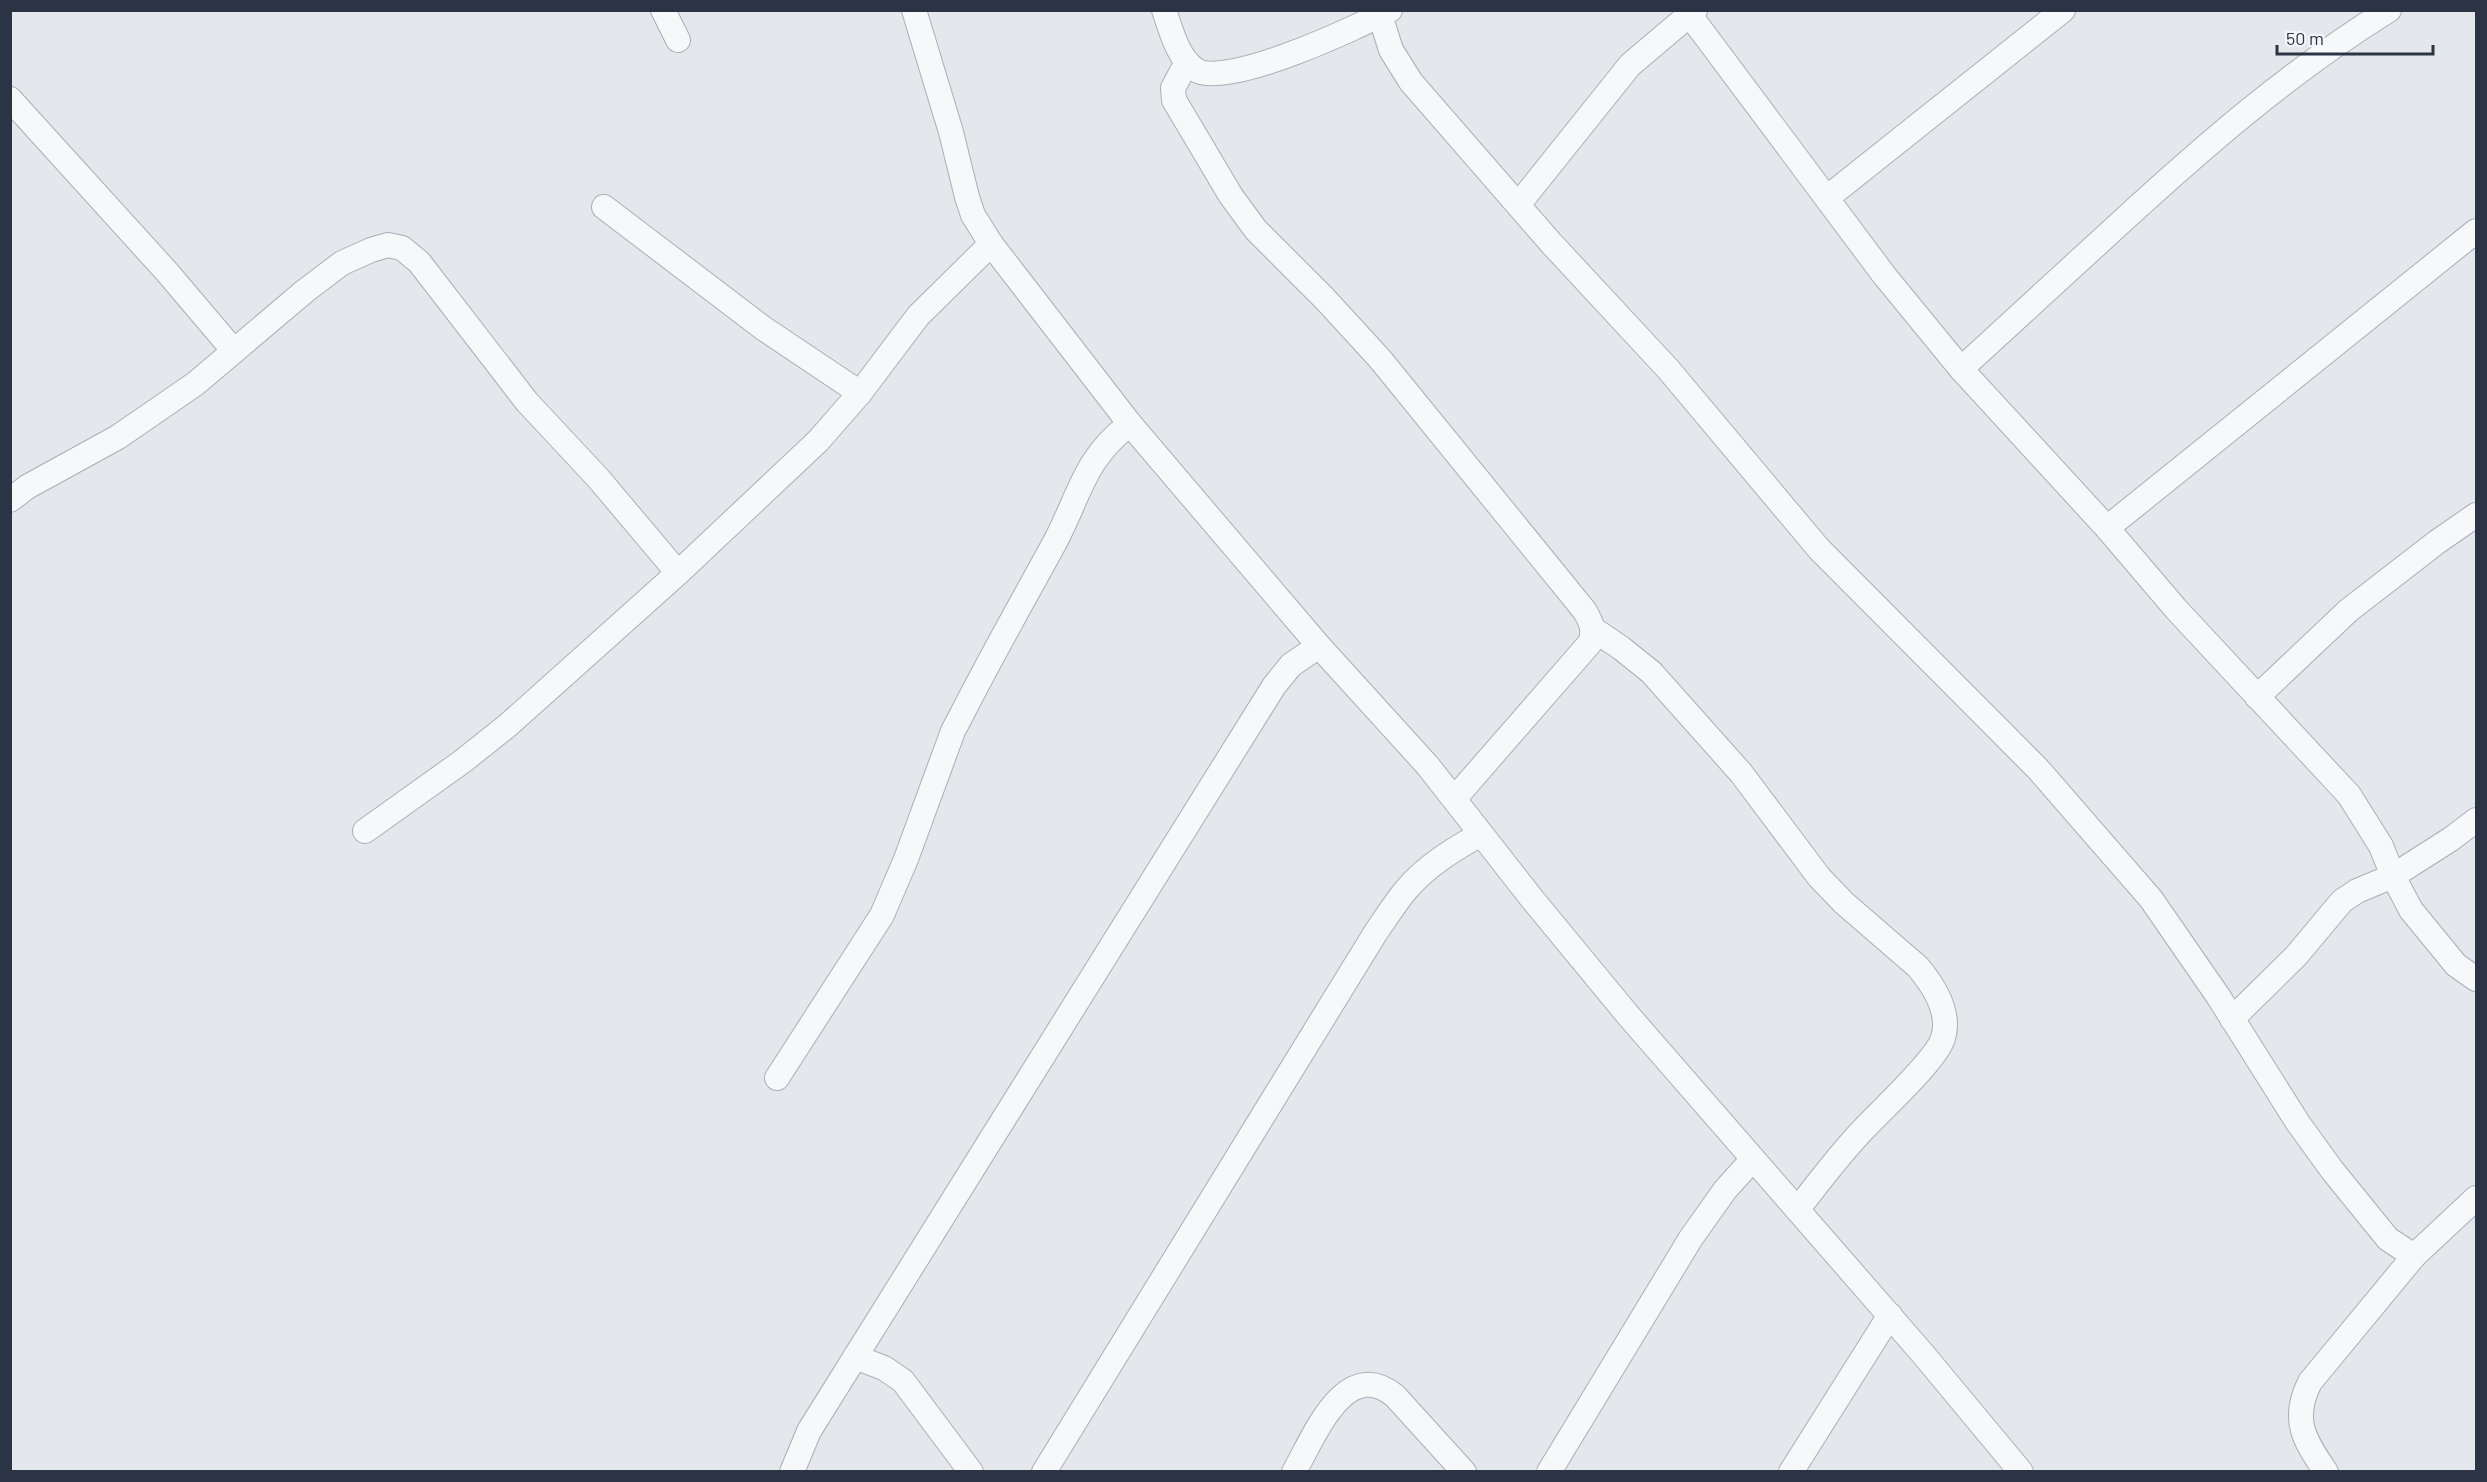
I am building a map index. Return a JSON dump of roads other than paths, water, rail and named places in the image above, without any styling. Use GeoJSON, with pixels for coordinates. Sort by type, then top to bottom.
{"type":"FeatureCollection","features":[{"type":"Feature","properties":{"kind":"street"},"geometry":{"type":"LineString","coordinates":[[663,10],[678,40]]}},
{"type":"Feature","properties":{"kind":"street"},"geometry":{"type":"LineString","coordinates":[[914,10],[951,132],[967,197],[973,215],[991,244],[1130,424],[1319,646],[1402,736],[1455,798],[1481,834],[1627,1014],[1890,1315],[2021,1472]]}},
{"type":"Feature","properties":{"kind":"street"},"geometry":{"type":"LineString","coordinates":[[1164,10],[1187,62],[1204,74],[1236,71],[1335,36],[1385,13],[1391,50],[1411,82],[1518,205],[1668,369],[1819,549],[2001,730],[2151,899],[2232,1019],[2298,1123],[2338,1178],[2388,1239],[2414,1256]]}},
{"type":"Feature","properties":{"kind":"street"},"geometry":{"type":"LineString","coordinates":[[1828,197],[2063,10]]}},
{"type":"Feature","properties":{"kind":"street"},"geometry":{"type":"LineString","coordinates":[[1961,369],[2179,168],[2252,107],[2314,60],[2389,10]]}},
{"type":"Feature","properties":{"kind":"street"},"geometry":{"type":"LineString","coordinates":[[1518,205],[1630,65],[1692,12],[1884,274],[1961,369],[2107,528],[2176,609],[2349,795],[2373,830],[2407,903],[2430,936],[2456,965],[2476,979]]}},
{"type":"Feature","properties":{"kind":"street"},"geometry":{"type":"LineString","coordinates":[[1187,62],[1173,88],[1174,100],[1241,212],[1274,250],[1344,319],[1402,384],[1463,463],[1584,610],[1593,629],[1636,658],[1665,687],[1741,773],[1819,878],[1923,973],[1936,995],[1943,1012],[1945,1027],[1940,1047],[1857,1136],[1798,1209]]}},
{"type":"Feature","properties":{"kind":"street"},"geometry":{"type":"LineString","coordinates":[[10,99],[167,272],[234,351]]}},
{"type":"Feature","properties":{"kind":"street"},"geometry":{"type":"LineString","coordinates":[[604,207],[763,328],[860,393]]}},
{"type":"Feature","properties":{"kind":"street"},"geometry":{"type":"LineString","coordinates":[[2107,528],[2476,231]]}},
{"type":"Feature","properties":{"kind":"street"},"geometry":{"type":"LineString","coordinates":[[365,831],[464,761],[507,726],[678,573],[818,441],[860,393],[918,316],[991,244]]}},
{"type":"Feature","properties":{"kind":"street"},"geometry":{"type":"LineString","coordinates":[[10,500],[27,487],[82,459],[143,421],[195,384],[305,291],[342,264],[381,246],[402,248],[419,262],[527,402],[591,470],[678,573]]}},
{"type":"Feature","properties":{"kind":"street"},"geometry":{"type":"LineString","coordinates":[[777,1078],[882,915],[963,712],[1063,528],[1092,463],[1108,442],[1130,424]]}},
{"type":"Feature","properties":{"kind":"street"},"geometry":{"type":"LineString","coordinates":[[2257,697],[2349,610],[2476,515]]}},
{"type":"Feature","properties":{"kind":"street"},"geometry":{"type":"LineString","coordinates":[[1455,798],[1590,643],[1593,629]]}},
{"type":"Feature","properties":{"kind":"street"},"geometry":{"type":"LineString","coordinates":[[792,1472],[809,1431],[1274,686],[1291,665],[1319,646]]}},
{"type":"Feature","properties":{"kind":"street"},"geometry":{"type":"LineString","coordinates":[[2232,1019],[2296,956],[2342,901],[2357,891],[2393,876],[2476,820]]}},
{"type":"Feature","properties":{"kind":"street"},"geometry":{"type":"LineString","coordinates":[[1044,1472],[1376,932],[1415,881],[1438,860],[1481,834]]}},
{"type":"Feature","properties":{"kind":"street"},"geometry":{"type":"LineString","coordinates":[[1549,1472],[1690,1238],[1725,1190],[1753,1159]]}},
{"type":"Feature","properties":{"kind":"street"},"geometry":{"type":"LineString","coordinates":[[2326,1472],[2307,1444],[2302,1431],[2300,1412],[2303,1396],[2310,1382],[2414,1256],[2476,1198]]}},
{"type":"Feature","properties":{"kind":"street"},"geometry":{"type":"LineString","coordinates":[[1791,1472],[1890,1315]]}},
{"type":"Feature","properties":{"kind":"street"},"geometry":{"type":"LineString","coordinates":[[855,1357],[884,1368],[903,1381],[971,1472]]}},
{"type":"Feature","properties":{"kind":"street"},"geometry":{"type":"LineString","coordinates":[[1294,1472],[1335,1402],[1354,1387],[1365,1385],[1386,1388],[1464,1472]]}}]}
